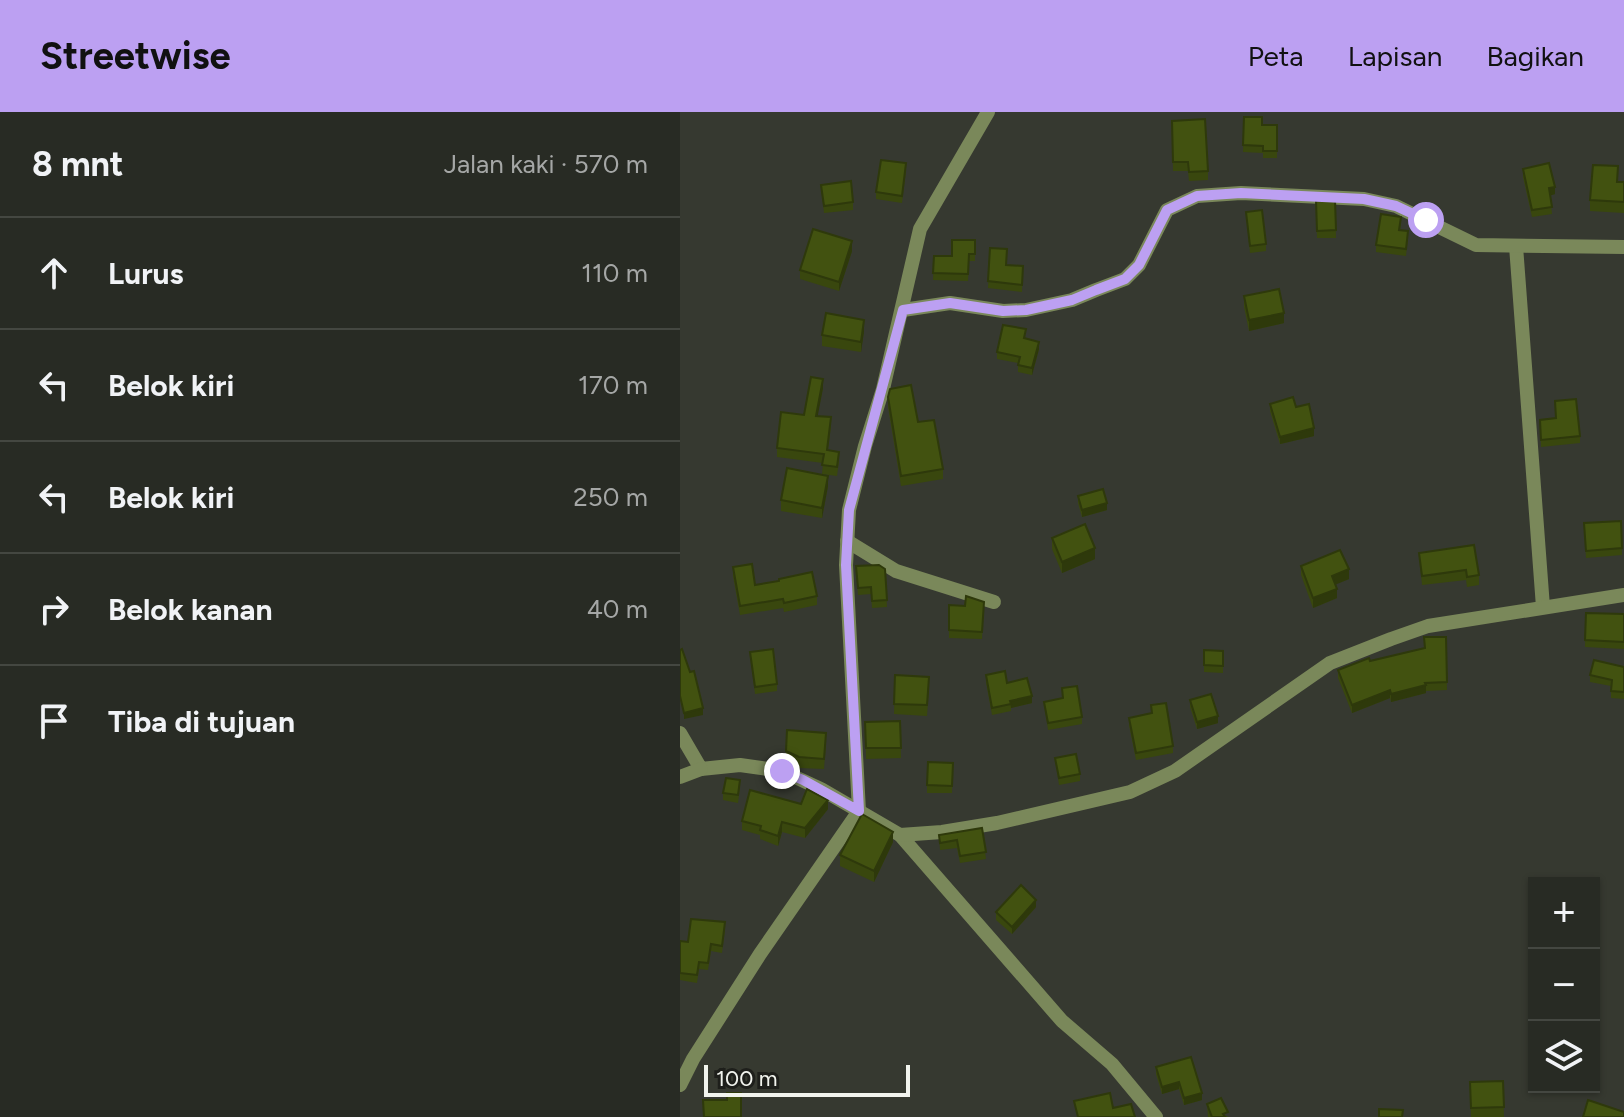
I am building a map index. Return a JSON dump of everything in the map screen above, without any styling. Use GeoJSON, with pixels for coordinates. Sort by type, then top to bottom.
{"type":"FeatureCollection","features":[{"type":"Feature","properties":{"kind":"street"},"geometry":{"type":"LineString","coordinates":[[680,1085],[693,1059],[760,954],[859,811],[847,602],[847,541],[854,488],[883,389],[920,229],[988,112]]}},
{"type":"Feature","properties":{"kind":"street"},"geometry":{"type":"LineString","coordinates":[[903,310],[950,303],[1003,311],[1026,310],[1072,300],[1125,279],[1139,265],[1167,210],[1197,196],[1241,193],[1364,199],[1396,206],[1467,243],[1624,247]]}},
{"type":"Feature","properties":{"kind":"street"},"geometry":{"type":"LineString","coordinates":[[1516,246],[1543,607]]}},
{"type":"Feature","properties":{"kind":"street"},"geometry":{"type":"LineString","coordinates":[[847,541],[896,571],[994,602]]}},
{"type":"Feature","properties":{"kind":"street"},"geometry":{"type":"LineString","coordinates":[[900,835],[997,823],[1130,792],[1175,771],[1330,663],[1428,626],[1624,595]]}},
{"type":"Feature","properties":{"kind":"street"},"geometry":{"type":"LineString","coordinates":[[680,733],[701,769]]}},
{"type":"Feature","properties":{"kind":"street"},"geometry":{"type":"LineString","coordinates":[[680,777],[701,769],[740,765],[782,771],[900,835],[1062,1021],[1112,1064],[1156,1117]]}},
{"type":"Feature","properties":{"kind":"building"},"geometry":{"type":"Polygon","coordinates":[[[1244,117],[1262,117],[1262,125],[1277,125],[1277,151],[1263,151],[1263,146],[1243,145],[1244,117]]]}},
{"type":"Feature","properties":{"kind":"building"},"geometry":{"type":"Polygon","coordinates":[[[1205,119],[1208,171],[1189,172],[1188,162],[1173,162],[1172,121],[1205,119]]]}},
{"type":"Feature","properties":{"kind":"building"},"geometry":{"type":"Polygon","coordinates":[[[881,160],[906,163],[902,196],[876,192],[881,160]]]}},
{"type":"Feature","properties":{"kind":"building"},"geometry":{"type":"Polygon","coordinates":[[[1549,163],[1555,187],[1549,188],[1552,207],[1532,210],[1523,169],[1549,163]]]}},
{"type":"Feature","properties":{"kind":"building"},"geometry":{"type":"Polygon","coordinates":[[[1593,165],[1618,166],[1617,182],[1624,182],[1624,202],[1590,200],[1593,165]]]}},
{"type":"Feature","properties":{"kind":"building"},"geometry":{"type":"Polygon","coordinates":[[[851,181],[853,202],[824,206],[821,185],[851,181]]]}},
{"type":"Feature","properties":{"kind":"building"},"geometry":{"type":"Polygon","coordinates":[[[1316,200],[1335,200],[1336,230],[1317,231],[1316,200]]]}},
{"type":"Feature","properties":{"kind":"building"},"geometry":{"type":"Polygon","coordinates":[[[1262,210],[1266,244],[1250,246],[1246,212],[1262,210]]]}},
{"type":"Feature","properties":{"kind":"building"},"geometry":{"type":"Polygon","coordinates":[[[1381,214],[1401,217],[1399,230],[1408,231],[1406,249],[1376,245],[1381,214]]]}},
{"type":"Feature","properties":{"kind":"building"},"geometry":{"type":"Polygon","coordinates":[[[813,229],[852,241],[839,282],[800,270],[813,229]]]}},
{"type":"Feature","properties":{"kind":"building"},"geometry":{"type":"Polygon","coordinates":[[[952,240],[975,240],[975,254],[969,254],[968,274],[933,273],[934,256],[952,256],[952,240]]]}},
{"type":"Feature","properties":{"kind":"building"},"geometry":{"type":"Polygon","coordinates":[[[990,248],[1007,249],[1006,265],[1023,266],[1022,285],[988,281],[990,248]]]}},
{"type":"Feature","properties":{"kind":"building"},"geometry":{"type":"Polygon","coordinates":[[[1279,289],[1284,313],[1249,320],[1244,296],[1279,289]]]}},
{"type":"Feature","properties":{"kind":"building"},"geometry":{"type":"Polygon","coordinates":[[[826,313],[864,320],[861,342],[822,335],[826,313]]]}},
{"type":"Feature","properties":{"kind":"building"},"geometry":{"type":"Polygon","coordinates":[[[1003,325],[1026,329],[1024,338],[1039,342],[1032,368],[1018,365],[1020,357],[997,352],[1003,325]]]}},
{"type":"Feature","properties":{"kind":"building"},"geometry":{"type":"Polygon","coordinates":[[[811,377],[823,379],[816,416],[831,417],[827,450],[839,452],[837,467],[822,465],[824,454],[777,448],[781,412],[804,415],[811,377]]]}},
{"type":"Feature","properties":{"kind":"building"},"geometry":{"type":"Polygon","coordinates":[[[911,385],[918,422],[934,420],[943,469],[901,476],[888,397],[890,389],[911,385]]]}},
{"type":"Feature","properties":{"kind":"building"},"geometry":{"type":"Polygon","coordinates":[[[1293,397],[1296,407],[1309,404],[1314,428],[1280,437],[1270,404],[1293,397]]]}},
{"type":"Feature","properties":{"kind":"building"},"geometry":{"type":"Polygon","coordinates":[[[1576,399],[1580,436],[1541,440],[1540,420],[1556,418],[1555,401],[1576,399]]]}},
{"type":"Feature","properties":{"kind":"building"},"geometry":{"type":"Polygon","coordinates":[[[787,468],[828,476],[822,508],[781,500],[787,468]]]}},
{"type":"Feature","properties":{"kind":"building"},"geometry":{"type":"Polygon","coordinates":[[[1103,489],[1107,503],[1082,510],[1078,496],[1103,489]]]}},
{"type":"Feature","properties":{"kind":"building"},"geometry":{"type":"Polygon","coordinates":[[[1621,521],[1622,548],[1586,551],[1584,523],[1621,521]]]}},
{"type":"Feature","properties":{"kind":"building"},"geometry":{"type":"Polygon","coordinates":[[[1085,524],[1095,548],[1062,562],[1052,538],[1085,524]]]}},
{"type":"Feature","properties":{"kind":"building"},"geometry":{"type":"Polygon","coordinates":[[[1474,545],[1479,575],[1467,577],[1466,570],[1422,576],[1419,553],[1474,545]]]}},
{"type":"Feature","properties":{"kind":"building"},"geometry":{"type":"Polygon","coordinates":[[[1340,550],[1349,569],[1332,576],[1337,589],[1313,598],[1301,566],[1340,550]]]}},
{"type":"Feature","properties":{"kind":"building"},"geometry":{"type":"Polygon","coordinates":[[[752,564],[755,585],[812,572],[817,596],[784,603],[783,599],[740,606],[733,567],[752,564]]]}},
{"type":"Feature","properties":{"kind":"building"},"geometry":{"type":"Polygon","coordinates":[[[879,565],[885,569],[887,600],[872,601],[871,587],[858,588],[856,566],[879,565]]]}},
{"type":"Feature","properties":{"kind":"building"},"geometry":{"type":"Polygon","coordinates":[[[966,596],[984,602],[982,632],[949,630],[949,605],[965,606],[966,596]]]}},
{"type":"Feature","properties":{"kind":"building"},"geometry":{"type":"Polygon","coordinates":[[[1586,613],[1624,614],[1624,642],[1585,640],[1586,613]]]}},
{"type":"Feature","properties":{"kind":"building"},"geometry":{"type":"Polygon","coordinates":[[[1424,637],[1446,637],[1447,682],[1425,683],[1391,694],[1390,690],[1352,705],[1338,670],[1369,658],[1370,661],[1425,648],[1424,637]]]}},
{"type":"Feature","properties":{"kind":"building"},"geometry":{"type":"Polygon","coordinates":[[[682,649],[690,672],[694,671],[703,708],[684,713],[680,696],[682,649]]]}},
{"type":"Feature","properties":{"kind":"building"},"geometry":{"type":"Polygon","coordinates":[[[773,649],[777,684],[755,687],[750,652],[773,649]]]}},
{"type":"Feature","properties":{"kind":"building"},"geometry":{"type":"Polygon","coordinates":[[[1204,650],[1223,651],[1223,666],[1204,665],[1204,650]]]}},
{"type":"Feature","properties":{"kind":"building"},"geometry":{"type":"Polygon","coordinates":[[[1594,660],[1624,667],[1624,692],[1611,691],[1612,680],[1590,675],[1594,660]]]}},
{"type":"Feature","properties":{"kind":"building"},"geometry":{"type":"Polygon","coordinates":[[[1005,671],[1007,683],[1027,678],[1032,696],[992,708],[986,675],[1005,671]]]}},
{"type":"Feature","properties":{"kind":"building"},"geometry":{"type":"Polygon","coordinates":[[[895,675],[929,677],[927,705],[894,704],[895,675]]]}},
{"type":"Feature","properties":{"kind":"building"},"geometry":{"type":"Polygon","coordinates":[[[1077,686],[1082,717],[1048,723],[1044,702],[1063,698],[1062,688],[1077,686]]]}},
{"type":"Feature","properties":{"kind":"building"},"geometry":{"type":"Polygon","coordinates":[[[1211,694],[1218,716],[1197,722],[1190,700],[1211,694]]]}},
{"type":"Feature","properties":{"kind":"building"},"geometry":{"type":"Polygon","coordinates":[[[1166,703],[1173,746],[1136,753],[1129,718],[1152,713],[1151,705],[1166,703]]]}},
{"type":"Feature","properties":{"kind":"building"},"geometry":{"type":"Polygon","coordinates":[[[900,721],[901,748],[866,748],[865,722],[900,721]]]}},
{"type":"Feature","properties":{"kind":"building"},"geometry":{"type":"Polygon","coordinates":[[[787,730],[826,733],[824,759],[799,757],[786,751],[787,730]]]}},
{"type":"Feature","properties":{"kind":"building"},"geometry":{"type":"Polygon","coordinates":[[[1076,754],[1080,774],[1059,778],[1055,758],[1076,754]]]}},
{"type":"Feature","properties":{"kind":"building"},"geometry":{"type":"Polygon","coordinates":[[[928,762],[953,763],[952,786],[927,785],[928,762]]]}},
{"type":"Feature","properties":{"kind":"building"},"geometry":{"type":"Polygon","coordinates":[[[726,778],[740,780],[738,795],[723,793],[726,778]]]}},
{"type":"Feature","properties":{"kind":"building"},"geometry":{"type":"Polygon","coordinates":[[[807,789],[828,800],[805,828],[782,822],[778,836],[760,830],[761,826],[742,821],[750,790],[801,804],[807,789]]]}},
{"type":"Feature","properties":{"kind":"building"},"geometry":{"type":"Polygon","coordinates":[[[862,814],[893,832],[874,871],[840,855],[862,814]]]}},
{"type":"Feature","properties":{"kind":"building"},"geometry":{"type":"Polygon","coordinates":[[[982,828],[986,852],[960,856],[957,840],[940,843],[939,835],[982,828]]]}},
{"type":"Feature","properties":{"kind":"building"},"geometry":{"type":"Polygon","coordinates":[[[1021,885],[1036,900],[1012,927],[996,912],[1021,885]]]}},
{"type":"Feature","properties":{"kind":"building"},"geometry":{"type":"Polygon","coordinates":[[[691,919],[725,922],[722,946],[711,944],[708,963],[699,962],[697,975],[680,973],[680,941],[688,942],[691,919]]]}},
{"type":"Feature","properties":{"kind":"building"},"geometry":{"type":"Polygon","coordinates":[[[1191,1057],[1202,1093],[1184,1098],[1179,1082],[1162,1087],[1156,1067],[1191,1057]]]}},
{"type":"Feature","properties":{"kind":"building"},"geometry":{"type":"Polygon","coordinates":[[[1503,1081],[1504,1107],[1471,1108],[1470,1082],[1503,1081]]]}},
{"type":"Feature","properties":{"kind":"building"},"geometry":{"type":"Polygon","coordinates":[[[727,1093],[741,1093],[741,1117],[704,1117],[703,1100],[727,1100],[727,1093]]]}},
{"type":"Feature","properties":{"kind":"building"},"geometry":{"type":"Polygon","coordinates":[[[1110,1093],[1113,1108],[1131,1104],[1135,1117],[1078,1117],[1074,1101],[1110,1093]]]}},
{"type":"Feature","properties":{"kind":"building"},"geometry":{"type":"Polygon","coordinates":[[[1221,1098],[1228,1112],[1223,1114],[1225,1117],[1212,1117],[1207,1104],[1221,1098]]]}},
{"type":"Feature","properties":{"kind":"building"},"geometry":{"type":"Polygon","coordinates":[[[1588,1100],[1624,1112],[1624,1117],[1583,1117],[1588,1100]]]}},
{"type":"Feature","properties":{"kind":"building"},"geometry":{"type":"Polygon","coordinates":[[[1379,1109],[1403,1110],[1402,1117],[1379,1117],[1379,1109]]]}},
{"type":"Feature","properties":{"kind":"route"},"geometry":{"type":"LineString","coordinates":[[782,771],[859,811],[847,602],[849,510],[903,310],[950,303],[1003,311],[1026,310],[1072,300],[1125,279],[1150,248],[1167,210],[1197,196],[1241,193],[1364,199],[1396,206],[1426,220]]}}]}
